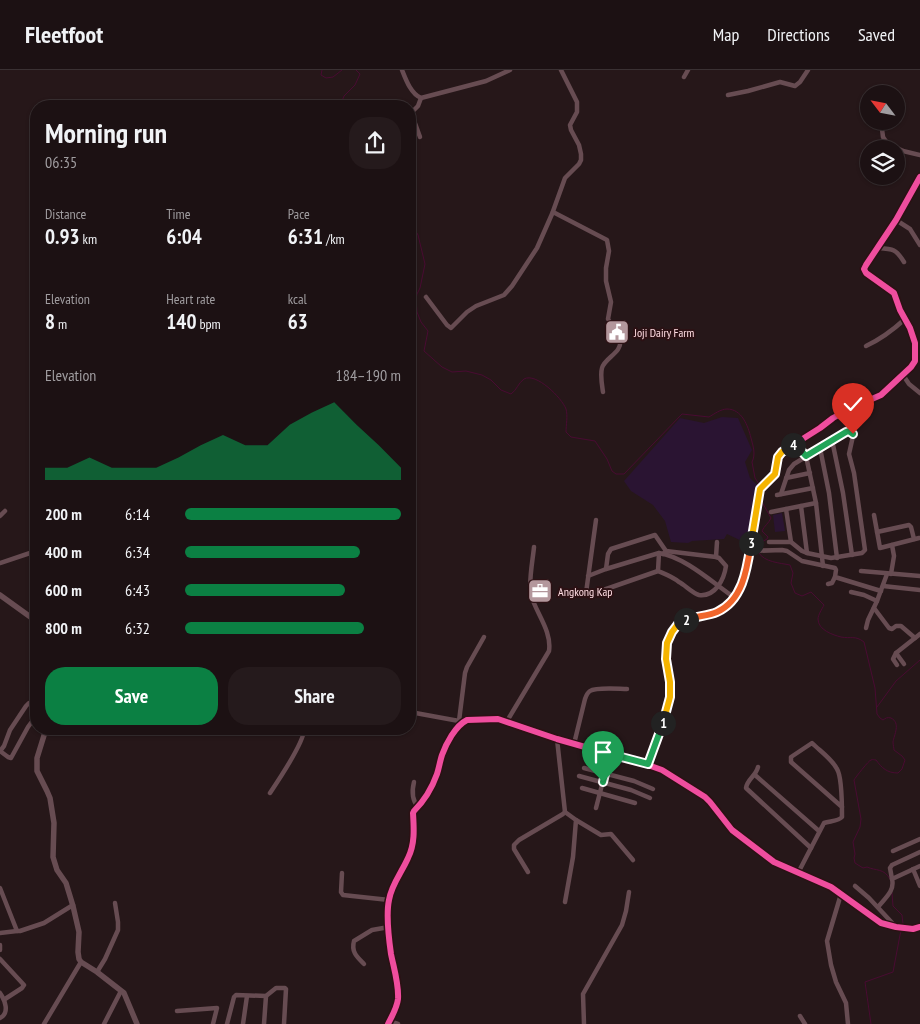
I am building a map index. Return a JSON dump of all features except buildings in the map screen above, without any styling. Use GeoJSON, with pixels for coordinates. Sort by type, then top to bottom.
{"type":"FeatureCollection","features":[{"type":"Feature","properties":{"kind":"street"},"geometry":{"type":"LineString","coordinates":[[402,70],[406,82],[415,95],[421,98],[476,84],[510,70]]}},
{"type":"Feature","properties":{"kind":"street"},"geometry":{"type":"LineString","coordinates":[[426,297],[451,328],[476,306],[504,295],[512,286],[536,248],[553,212],[565,178],[579,164],[582,154],[570,125],[577,112],[576,102],[561,70]]}},
{"type":"Feature","properties":{"kind":"street"},"geometry":{"type":"LineString","coordinates":[[684,76],[688,70]]}},
{"type":"Feature","properties":{"kind":"street"},"geometry":{"type":"LineString","coordinates":[[728,95],[748,92],[780,82],[795,86],[808,70]]}},
{"type":"Feature","properties":{"kind":"street"},"geometry":{"type":"LineString","coordinates":[[416,108],[421,98]]}},
{"type":"Feature","properties":{"kind":"street"},"geometry":{"type":"LineString","coordinates":[[416,126],[420,137]]}},
{"type":"Feature","properties":{"kind":"street"},"geometry":{"type":"LineString","coordinates":[[882,130],[883,137],[887,143],[903,151],[920,155]]}},
{"type":"Feature","properties":{"kind":"street"},"geometry":{"type":"LineString","coordinates":[[648,764],[660,733],[670,697],[670,682],[666,659],[667,643],[678,624],[700,615],[715,612],[728,605],[735,598],[747,568],[760,489],[775,474],[778,457],[782,452],[841,414],[881,395],[914,364],[916,354],[915,343],[894,293],[865,271],[866,265],[896,220],[920,177]]}},
{"type":"Feature","properties":{"kind":"street"},"geometry":{"type":"LineString","coordinates":[[553,212],[607,240],[609,251],[606,281],[611,302],[608,319],[618,332],[621,342],[619,348],[601,369],[603,392]]}},
{"type":"Feature","properties":{"kind":"street"},"geometry":{"type":"LineString","coordinates":[[896,220],[910,229],[920,246]]}},
{"type":"Feature","properties":{"kind":"street"},"geometry":{"type":"LineString","coordinates":[[878,248],[894,250],[904,262]]}},
{"type":"Feature","properties":{"kind":"street"},"geometry":{"type":"LineString","coordinates":[[866,346],[896,328],[905,319]]}},
{"type":"Feature","properties":{"kind":"street"},"geometry":{"type":"LineString","coordinates":[[903,375],[909,384],[920,393]]}},
{"type":"Feature","properties":{"kind":"street"},"geometry":{"type":"LineString","coordinates":[[769,542],[791,542],[807,554],[834,558],[862,553],[865,550],[854,474],[849,454],[853,436],[851,432],[849,431],[832,440],[791,466],[779,494],[813,488]]}},
{"type":"Feature","properties":{"kind":"street"},"geometry":{"type":"LineString","coordinates":[[832,440],[843,493],[852,555]]}},
{"type":"Feature","properties":{"kind":"street"},"geometry":{"type":"LineString","coordinates":[[795,444],[806,456],[816,503],[824,566]]}},
{"type":"Feature","properties":{"kind":"street"},"geometry":{"type":"LineString","coordinates":[[820,448],[829,493],[837,558]]}},
{"type":"Feature","properties":{"kind":"street"},"geometry":{"type":"LineString","coordinates":[[786,478],[810,473]]}},
{"type":"Feature","properties":{"kind":"street"},"geometry":{"type":"LineString","coordinates":[[771,512],[816,503]]}},
{"type":"Feature","properties":{"kind":"street"},"geometry":{"type":"LineString","coordinates":[[801,506],[807,554]]}},
{"type":"Feature","properties":{"kind":"street"},"geometry":{"type":"LineString","coordinates":[[786,509],[791,542]]}},
{"type":"Feature","properties":{"kind":"street"},"geometry":{"type":"LineString","coordinates":[[0,512],[5,511],[0,516]]}},
{"type":"Feature","properties":{"kind":"street"},"geometry":{"type":"LineString","coordinates":[[874,515],[877,532],[880,548],[917,538],[909,525],[877,532]]}},
{"type":"Feature","properties":{"kind":"street"},"geometry":{"type":"LineString","coordinates":[[588,576],[606,568],[662,553],[716,557],[720,558],[726,566],[719,587],[712,592],[698,595],[678,580],[658,571],[589,595],[586,593],[588,576],[596,520]]}},
{"type":"Feature","properties":{"kind":"street"},"geometry":{"type":"LineString","coordinates":[[606,568],[608,554],[611,549],[655,535],[662,553],[658,571]]}},
{"type":"Feature","properties":{"kind":"street"},"geometry":{"type":"LineString","coordinates":[[716,557],[717,542]]}},
{"type":"Feature","properties":{"kind":"street"},"geometry":{"type":"LineString","coordinates":[[866,628],[889,574],[894,556],[892,545]]}},
{"type":"Feature","properties":{"kind":"street"},"geometry":{"type":"LineString","coordinates":[[507,721],[549,651],[550,646],[546,630],[530,593],[534,547]]}},
{"type":"Feature","properties":{"kind":"street"},"geometry":{"type":"LineString","coordinates":[[750,550],[787,551],[802,561],[836,569],[832,583],[828,584]]}},
{"type":"Feature","properties":{"kind":"street"},"geometry":{"type":"LineString","coordinates":[[662,553],[685,564],[735,598]]}},
{"type":"Feature","properties":{"kind":"street"},"geometry":{"type":"LineString","coordinates":[[0,564],[30,554]]}},
{"type":"Feature","properties":{"kind":"street"},"geometry":{"type":"LineString","coordinates":[[861,571],[920,576]]}},
{"type":"Feature","properties":{"kind":"street"},"geometry":{"type":"LineString","coordinates":[[835,577],[882,589],[920,590]]}},
{"type":"Feature","properties":{"kind":"street"},"geometry":{"type":"LineString","coordinates":[[851,592],[878,601]]}},
{"type":"Feature","properties":{"kind":"street"},"geometry":{"type":"LineString","coordinates":[[0,595],[30,617]]}},
{"type":"Feature","properties":{"kind":"street"},"geometry":{"type":"LineString","coordinates":[[874,608],[889,628],[901,626],[915,638]]}},
{"type":"Feature","properties":{"kind":"street"},"geometry":{"type":"LineString","coordinates":[[897,665],[893,659],[896,653],[920,634]]}},
{"type":"Feature","properties":{"kind":"street"},"geometry":{"type":"LineString","coordinates":[[398,1024],[389,1023],[398,1000],[396,975],[391,953],[389,900],[391,892],[409,857],[415,831],[413,813],[425,799],[438,773],[448,742],[461,721],[465,673],[484,637]]}},
{"type":"Feature","properties":{"kind":"street"},"geometry":{"type":"LineString","coordinates":[[896,653],[904,664]]}},
{"type":"Feature","properties":{"kind":"street"},"geometry":{"type":"LineString","coordinates":[[574,744],[587,694],[596,689],[627,689]]}},
{"type":"Feature","properties":{"kind":"street"},"geometry":{"type":"LineString","coordinates":[[30,704],[27,704],[10,730],[0,751],[10,758],[30,725]]}},
{"type":"Feature","properties":{"kind":"street"},"geometry":{"type":"LineString","coordinates":[[416,713],[461,721],[498,719],[557,739],[648,764],[662,770],[705,797],[732,830],[774,862],[831,887],[881,924],[906,929],[920,927]]}},
{"type":"Feature","properties":{"kind":"street"},"geometry":{"type":"LineString","coordinates":[[44,735],[37,758],[37,771],[50,798],[54,823],[53,857],[66,883],[72,905],[79,932],[78,952],[81,962],[124,993],[137,1024]]}},
{"type":"Feature","properties":{"kind":"street"},"geometry":{"type":"LineString","coordinates":[[270,793],[298,748],[303,735]]}},
{"type":"Feature","properties":{"kind":"street"},"geometry":{"type":"LineString","coordinates":[[557,739],[565,812],[601,835],[611,834],[633,860]]}},
{"type":"Feature","properties":{"kind":"street"},"geometry":{"type":"LineString","coordinates":[[798,873],[824,823],[841,819],[842,807],[840,774],[834,764],[812,743],[791,757],[791,762],[842,807]]}},
{"type":"Feature","properties":{"kind":"street"},"geometry":{"type":"LineString","coordinates":[[596,808],[610,754]]}},
{"type":"Feature","properties":{"kind":"street"},"geometry":{"type":"LineString","coordinates":[[584,768],[634,781],[653,789]]}},
{"type":"Feature","properties":{"kind":"street"},"geometry":{"type":"LineString","coordinates":[[758,768],[755,775],[747,782],[746,788],[811,848]]}},
{"type":"Feature","properties":{"kind":"street"},"geometry":{"type":"LineString","coordinates":[[755,775],[819,832]]}},
{"type":"Feature","properties":{"kind":"street"},"geometry":{"type":"LineString","coordinates":[[578,776],[631,790],[650,798]]}},
{"type":"Feature","properties":{"kind":"street"},"geometry":{"type":"LineString","coordinates":[[414,782],[412,788],[413,795],[418,807]]}},
{"type":"Feature","properties":{"kind":"street"},"geometry":{"type":"LineString","coordinates":[[582,788],[635,803]]}},
{"type":"Feature","properties":{"kind":"street"},"geometry":{"type":"LineString","coordinates":[[528,872],[514,849],[514,845],[565,812]]}},
{"type":"Feature","properties":{"kind":"street"},"geometry":{"type":"LineString","coordinates":[[565,902],[574,857],[576,820]]}},
{"type":"Feature","properties":{"kind":"street"},"geometry":{"type":"LineString","coordinates":[[893,851],[920,839]]}},
{"type":"Feature","properties":{"kind":"street"},"geometry":{"type":"LineString","coordinates":[[878,907],[892,890],[893,881],[890,868],[892,865],[920,852]]}},
{"type":"Feature","properties":{"kind":"street"},"geometry":{"type":"LineString","coordinates":[[893,881],[920,866]]}},
{"type":"Feature","properties":{"kind":"street"},"geometry":{"type":"LineString","coordinates":[[913,869],[920,886]]}},
{"type":"Feature","properties":{"kind":"street"},"geometry":{"type":"LineString","coordinates":[[342,873],[341,892],[343,895],[389,900]]}},
{"type":"Feature","properties":{"kind":"street"},"geometry":{"type":"LineString","coordinates":[[855,886],[898,928]]}},
{"type":"Feature","properties":{"kind":"street"},"geometry":{"type":"LineString","coordinates":[[0,888],[17,931]]}},
{"type":"Feature","properties":{"kind":"street"},"geometry":{"type":"LineString","coordinates":[[584,1024],[583,994],[622,925],[629,892]]}},
{"type":"Feature","properties":{"kind":"street"},"geometry":{"type":"LineString","coordinates":[[841,894],[827,941],[836,982],[846,1003],[848,1024]]}},
{"type":"Feature","properties":{"kind":"street"},"geometry":{"type":"LineString","coordinates":[[97,972],[118,930],[115,903]]}},
{"type":"Feature","properties":{"kind":"street"},"geometry":{"type":"LineString","coordinates":[[0,933],[20,931],[44,923],[72,905]]}},
{"type":"Feature","properties":{"kind":"street"},"geometry":{"type":"LineString","coordinates":[[364,964],[353,950],[354,941],[372,930],[389,927]]}},
{"type":"Feature","properties":{"kind":"street"},"geometry":{"type":"LineString","coordinates":[[0,945],[0,950]]}},
{"type":"Feature","properties":{"kind":"street"},"geometry":{"type":"LineString","coordinates":[[0,959],[24,985],[5,999]]}},
{"type":"Feature","properties":{"kind":"street"},"geometry":{"type":"LineString","coordinates":[[44,1024],[81,962]]}},
{"type":"Feature","properties":{"kind":"street"},"geometry":{"type":"LineString","coordinates":[[227,1024],[236,995],[266,996],[276,988],[286,988],[284,1024]]}},
{"type":"Feature","properties":{"kind":"street"},"geometry":{"type":"LineString","coordinates":[[104,1024],[122,991]]}},
{"type":"Feature","properties":{"kind":"street"},"geometry":{"type":"LineString","coordinates":[[0,993],[5,999],[6,1013],[4,1017],[0,1018]]}},
{"type":"Feature","properties":{"kind":"street"},"geometry":{"type":"LineString","coordinates":[[243,1024],[247,996]]}},
{"type":"Feature","properties":{"kind":"street"},"geometry":{"type":"LineString","coordinates":[[264,1024],[266,996]]}},
{"type":"Feature","properties":{"kind":"street"},"geometry":{"type":"LineString","coordinates":[[177,1012],[218,1008],[213,1024]]}},
{"type":"Feature","properties":{"kind":"street"},"geometry":{"type":"LineString","coordinates":[[800,1016],[805,1024]]}},
{"type":"Feature","properties":{"kind":"shaded area"},"geometry":{"type":"Polygon","coordinates":[[[722,417],[738,418],[752,450],[745,462],[750,478],[758,486],[748,544],[727,534],[724,539],[692,541],[688,543],[671,542],[665,521],[653,505],[631,491],[624,481],[680,418],[704,423],[722,417]]]}},
{"type":"Feature","properties":{"kind":"shaded area"},"geometry":{"type":"Polygon","coordinates":[[[782,513],[785,531],[775,532],[773,515],[782,513]]]}},
{"type":"Feature","properties":{"kind":"waterway"},"geometry":{"type":"LineString","coordinates":[[322,70],[321,75],[326,78],[333,77],[342,70]]}},
{"type":"Feature","properties":{"kind":"waterway"},"geometry":{"type":"LineString","coordinates":[[342,100],[355,85],[360,74],[356,70]]}},
{"type":"Feature","properties":{"kind":"waterway"},"geometry":{"type":"LineString","coordinates":[[416,232],[425,264],[416,299]]}},
{"type":"Feature","properties":{"kind":"waterway"},"geometry":{"type":"LineString","coordinates":[[416,299],[417,312],[421,322],[428,331],[424,351],[442,367],[452,372],[466,371],[482,375],[491,380],[501,390],[511,394],[524,379],[535,379],[542,383],[564,404],[567,418],[566,432],[571,437],[595,441],[607,459],[612,471],[616,474],[624,474],[682,414],[709,417],[727,409],[737,412],[744,419],[748,428],[754,450],[752,462],[755,478],[759,484]]}},
{"type":"Feature","properties":{"kind":"waterway"},"geometry":{"type":"LineString","coordinates":[[758,547],[768,537],[762,531],[771,518],[762,502],[762,494]]}},
{"type":"Feature","properties":{"kind":"waterway"},"geometry":{"type":"LineString","coordinates":[[759,553],[768,560],[790,565],[793,573],[791,583],[795,593],[802,596],[811,592],[824,605],[818,619],[823,629],[844,638],[855,638],[864,642],[875,688],[877,714],[883,720],[891,718],[896,723],[893,742],[894,750],[905,760],[902,769],[898,773],[888,771],[876,760],[872,760],[854,780],[861,819],[860,827],[853,842],[854,858],[855,863],[863,868],[867,867],[882,871],[890,879]]}},
{"type":"Feature","properties":{"kind":"waterway"},"geometry":{"type":"LineString","coordinates":[[877,707],[896,681],[920,660]]}},
{"type":"Feature","properties":{"kind":"waterway"},"geometry":{"type":"LineString","coordinates":[[871,1024],[865,982],[893,972],[903,924],[902,915],[893,906],[892,893]]}},
{"type":"Feature","properties":{"kind":"cycle path"},"geometry":{"type":"LineString","coordinates":[[648,765],[670,696],[667,648],[672,632],[688,619],[715,613],[725,608],[739,591],[746,570],[759,493],[774,476],[782,452],[833,418],[881,395],[915,361],[915,343],[894,293],[866,273],[864,269],[896,220],[920,177]]}},
{"type":"Feature","properties":{"kind":"cycle path"},"geometry":{"type":"LineString","coordinates":[[388,1024],[397,1006],[398,999],[389,934],[388,906],[390,894],[412,847],[414,831],[413,813],[433,784],[442,755],[449,741],[459,726],[467,720],[498,719],[557,739],[662,770],[705,797],[732,830],[774,862],[831,887],[881,923],[913,929],[920,927]]}},
{"type":"Feature","properties":{"kind":"place","name":"Joji Dairy Farm"},"geometry":{"type":"Point","coordinates":[617,332]}},
{"type":"Feature","properties":{"kind":"place","name":"Angkong Kap"},"geometry":{"type":"Point","coordinates":[540,591]}},
{"type":"Feature","properties":{"kind":"route"},"geometry":{"type":"LineString","coordinates":[[603,782],[610,754],[648,764],[660,733],[670,697],[670,682],[666,659],[667,643],[678,624],[700,615],[715,612],[728,605],[735,598],[747,568],[760,489],[775,474],[778,457],[782,452],[795,444],[806,456],[846,432],[849,431],[853,434]]}}]}
